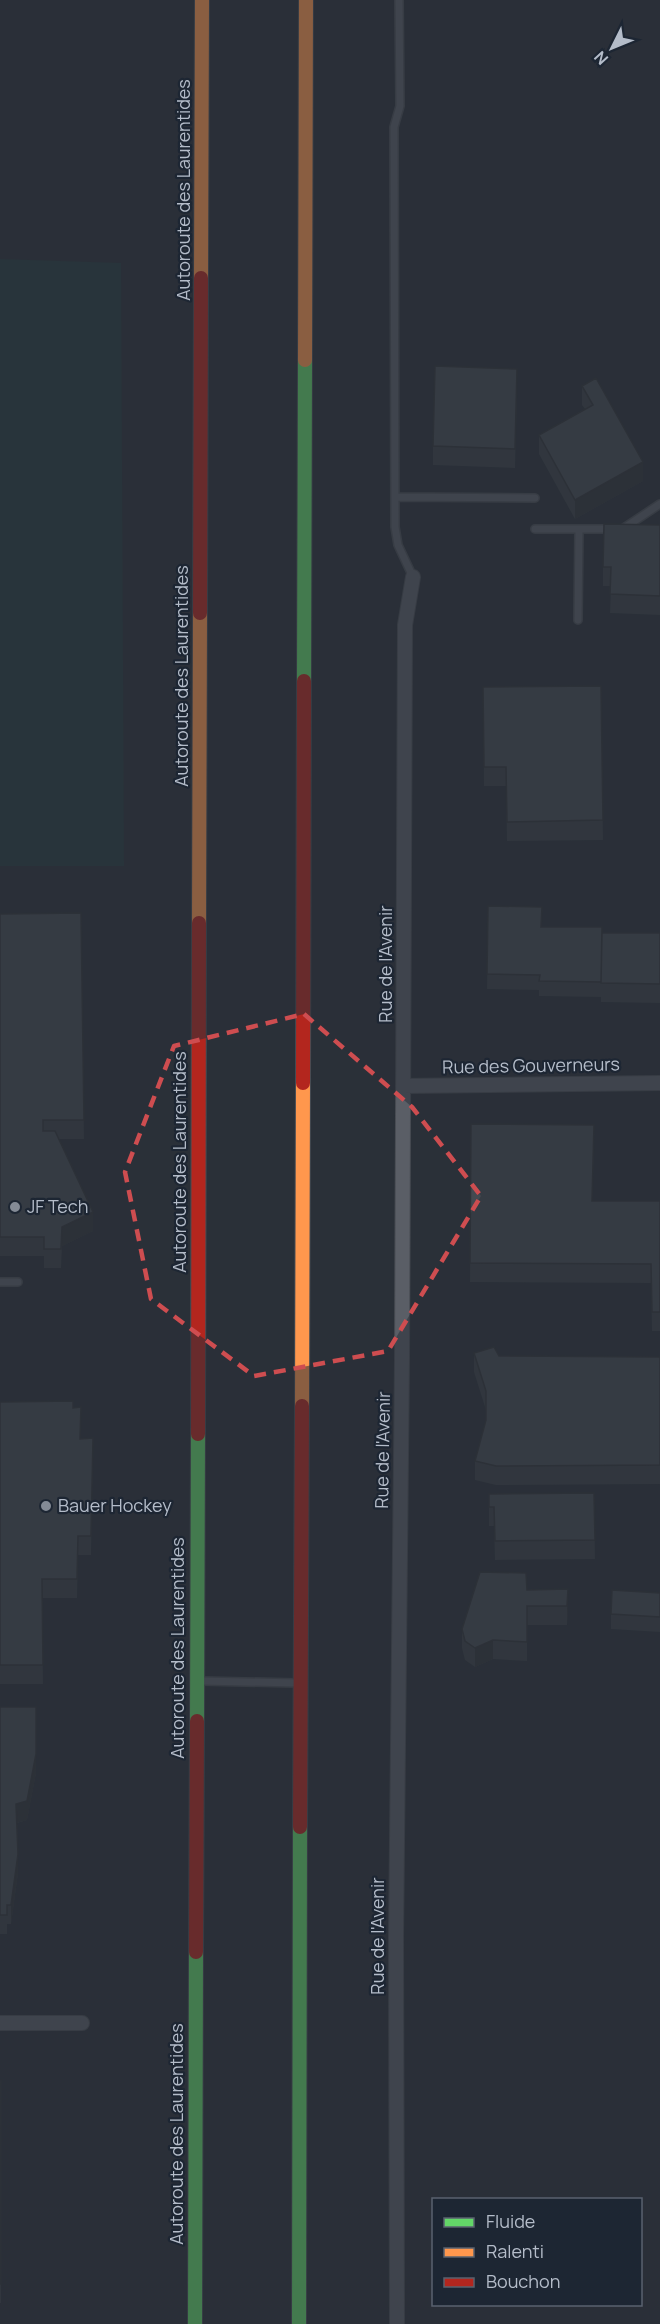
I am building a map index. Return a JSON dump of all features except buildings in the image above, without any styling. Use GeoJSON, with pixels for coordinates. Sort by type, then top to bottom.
{"type":"FeatureCollection","features":[{"type":"Feature","properties":{"kind":"highway","name":"Autoroute des Laurentides"},"geometry":{"type":"LineString","coordinates":[[195,2324],[202,0]]}},
{"type":"Feature","properties":{"kind":"highway"},"geometry":{"type":"LineString","coordinates":[[299,2324],[306,0]]}},
{"type":"Feature","properties":{"kind":"highway"},"geometry":{"type":"LineString","coordinates":[[306,48],[314,0]]}},
{"type":"Feature","properties":{"kind":"street","name":"Rue de l'Avenir"},"geometry":{"type":"LineString","coordinates":[[397,2324],[396,1938],[405,625],[413,577]]}},
{"type":"Feature","properties":{"kind":"street","name":"Rue des Gouverneurs"},"geometry":{"type":"LineString","coordinates":[[403,1086],[660,1083]]}},
{"type":"Feature","properties":{"kind":"street"},"geometry":{"type":"LineString","coordinates":[[0,2024],[82,2022]]}},
{"type":"Feature","properties":{"kind":"lane"},"geometry":{"type":"LineString","coordinates":[[399,0],[400,106],[394,127],[395,496],[396,536],[413,577]]}},
{"type":"Feature","properties":{"kind":"lane"},"geometry":{"type":"LineString","coordinates":[[395,496],[535,498]]}},
{"type":"Feature","properties":{"kind":"lane"},"geometry":{"type":"LineString","coordinates":[[535,530],[623,529],[660,504]]}},
{"type":"Feature","properties":{"kind":"lane"},"geometry":{"type":"LineString","coordinates":[[578,620],[579,530]]}},
{"type":"Feature","properties":{"kind":"lane"},"geometry":{"type":"LineString","coordinates":[[0,1282],[18,1282]]}},
{"type":"Feature","properties":{"kind":"lane"},"geometry":{"type":"LineString","coordinates":[[196,1681],[301,1683]]}},
{"type":"Feature","properties":{"kind":"highlighted area"},"geometry":{"type":"Polygon","coordinates":[[[304,1014],[412,1107],[481,1196],[388,1351],[254,1376],[151,1299],[125,1172],[174,1046],[304,1014]]]}},
{"type":"Feature","properties":{"kind":"green space"},"geometry":{"type":"Polygon","coordinates":[[[0,259],[121,263],[124,866],[0,866],[0,259]]]}},
{"type":"Feature","properties":{"kind":"traffic: fast"},"geometry":{"type":"LineString","coordinates":[[304,681],[305,360]]}},
{"type":"Feature","properties":{"kind":"traffic: fast"},"geometry":{"type":"LineString","coordinates":[[197,1721],[198,1434]]}},
{"type":"Feature","properties":{"kind":"traffic: fast"},"geometry":{"type":"LineString","coordinates":[[299,2324],[300,1827]]}},
{"type":"Feature","properties":{"kind":"traffic: fast"},"geometry":{"type":"LineString","coordinates":[[195,2324],[196,1952]]}},
{"type":"Feature","properties":{"kind":"traffic: slow"},"geometry":{"type":"LineString","coordinates":[[201,278],[202,0]]}},
{"type":"Feature","properties":{"kind":"traffic: slow"},"geometry":{"type":"LineString","coordinates":[[305,360],[306,0]]}},
{"type":"Feature","properties":{"kind":"traffic: slow"},"geometry":{"type":"LineString","coordinates":[[199,923],[200,613]]}},
{"type":"Feature","properties":{"kind":"traffic: slow"},"geometry":{"type":"LineString","coordinates":[[302,1406],[303,1083]]}},
{"type":"Feature","properties":{"kind":"traffic: jam"},"geometry":{"type":"LineString","coordinates":[[200,613],[201,278]]}},
{"type":"Feature","properties":{"kind":"traffic: jam"},"geometry":{"type":"LineString","coordinates":[[303,1083],[304,681]]}},
{"type":"Feature","properties":{"kind":"traffic: jam"},"geometry":{"type":"LineString","coordinates":[[198,1434],[199,923]]}},
{"type":"Feature","properties":{"kind":"traffic: jam"},"geometry":{"type":"LineString","coordinates":[[300,1827],[302,1406]]}},
{"type":"Feature","properties":{"kind":"traffic: jam"},"geometry":{"type":"LineString","coordinates":[[196,1952],[197,1721]]}},
{"type":"Feature","properties":{"kind":"place","name":"JF Tech"},"geometry":{"type":"Point","coordinates":[15,1207]}},
{"type":"Feature","properties":{"kind":"place","name":"Bauer Hockey"},"geometry":{"type":"Point","coordinates":[46,1506]}}]}
